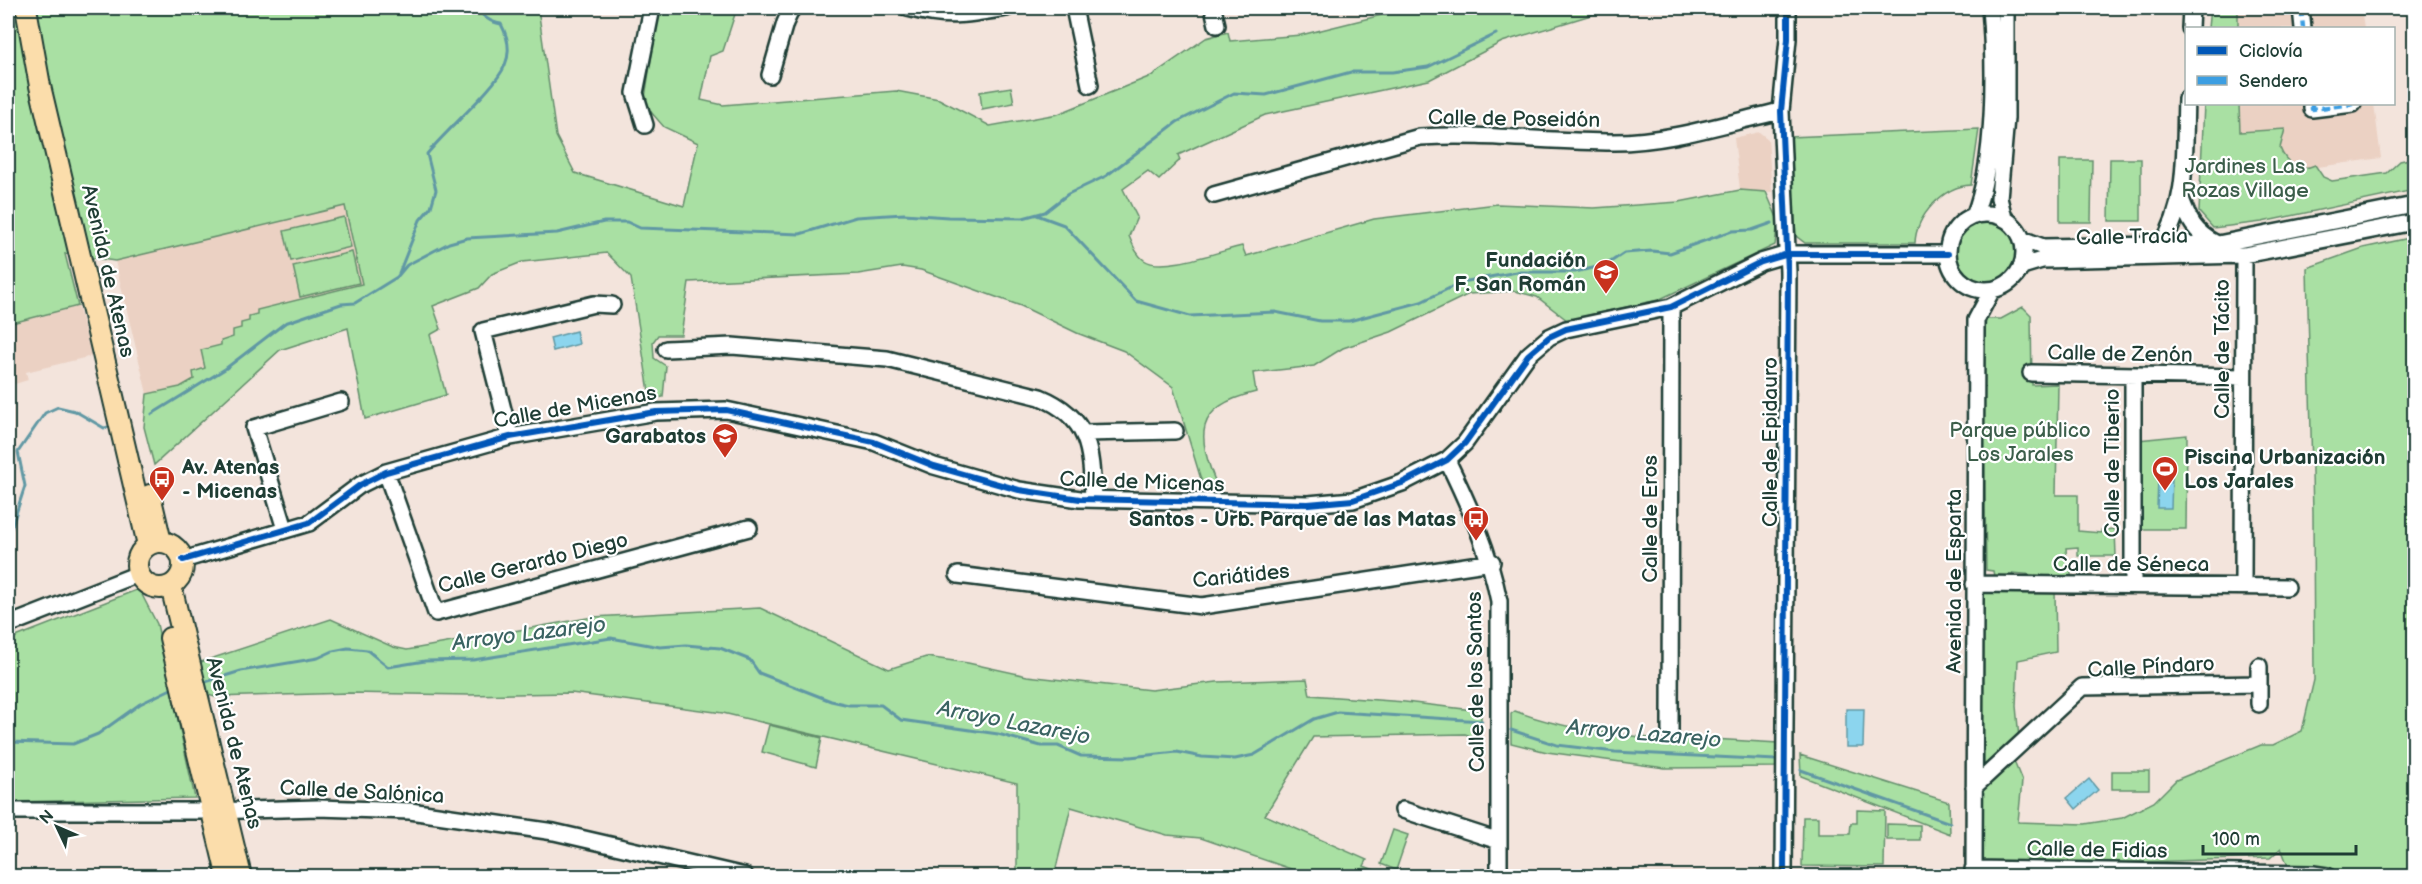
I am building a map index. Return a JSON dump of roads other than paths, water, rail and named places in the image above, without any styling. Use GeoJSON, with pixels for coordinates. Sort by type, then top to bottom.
{"type":"FeatureCollection","features":[{"type":"Feature","properties":{"kind":"main road","name":"Avenida de Atenas"},"geometry":{"type":"LineString","coordinates":[[26,8],[40,86],[155,544]]}},
{"type":"Feature","properties":{"kind":"main road","name":"Avenida de Atenas"},"geometry":{"type":"LineString","coordinates":[[39,8],[51,85],[155,544]]}},
{"type":"Feature","properties":{"kind":"main road"},"geometry":{"type":"LineString","coordinates":[[155,544],[175,547],[183,560],[183,572],[165,588],[147,585],[138,574],[138,558],[155,544]]}},
{"type":"Feature","properties":{"kind":"main road","name":"Avenida de Atenas"},"geometry":{"type":"LineString","coordinates":[[165,588],[218,811],[228,876]]}},
{"type":"Feature","properties":{"kind":"main road","name":"Avenida de Atenas"},"geometry":{"type":"LineString","coordinates":[[218,811],[241,876]]}},
{"type":"Feature","properties":{"kind":"street"},"geometry":{"type":"LineString","coordinates":[[645,125],[635,93],[652,8]]}},
{"type":"Feature","properties":{"kind":"street"},"geometry":{"type":"LineString","coordinates":[[770,75],[785,22],[792,8]]}},
{"type":"Feature","properties":{"kind":"street"},"geometry":{"type":"LineString","coordinates":[[908,8],[935,15],[960,16],[1007,8]]}},
{"type":"Feature","properties":{"kind":"street"},"geometry":{"type":"LineString","coordinates":[[1074,8],[1090,85]]}},
{"type":"Feature","properties":{"kind":"street"},"geometry":{"type":"LineString","coordinates":[[1214,8],[1216,25]]}},
{"type":"Feature","properties":{"kind":"street","name":"Calle de Epidauro"},"geometry":{"type":"LineString","coordinates":[[1784,876],[1788,254],[1781,111],[1788,39],[1788,8]]}},
{"type":"Feature","properties":{"kind":"street"},"geometry":{"type":"LineString","coordinates":[[1974,216],[1982,197],[1992,115],[1990,8]]}},
{"type":"Feature","properties":{"kind":"street"},"geometry":{"type":"LineString","coordinates":[[2004,218],[1999,198],[2006,118],[2006,8]]}},
{"type":"Feature","properties":{"kind":"street"},"geometry":{"type":"LineString","coordinates":[[2190,27],[2192,8]]}},
{"type":"Feature","properties":{"kind":"street"},"geometry":{"type":"LineString","coordinates":[[2301,8],[2303,27]]}},
{"type":"Feature","properties":{"kind":"street"},"geometry":{"type":"LineString","coordinates":[[2161,246],[2174,227],[2181,199],[2187,105]]}},
{"type":"Feature","properties":{"kind":"street"},"geometry":{"type":"LineString","coordinates":[[2312,105],[2312,109],[2345,105]]}},
{"type":"Feature","properties":{"kind":"street","name":"Calle de Poseidón"},"geometry":{"type":"LineString","coordinates":[[1214,195],[1420,137],[1454,135],[1615,142],[1661,139],[1781,111]]}},
{"type":"Feature","properties":{"kind":"street"},"geometry":{"type":"LineString","coordinates":[[2181,199],[2189,222],[2201,235],[2218,244]]}},
{"type":"Feature","properties":{"kind":"street","name":"Calle Tracia"},"geometry":{"type":"LineString","coordinates":[[2022,239],[2043,247],[2218,244],[2415,205]]}},
{"type":"Feature","properties":{"kind":"street"},"geometry":{"type":"LineString","coordinates":[[1984,214],[2004,218],[2015,227],[2022,239],[2024,252],[2022,266],[2010,282],[1992,290],[1971,287],[1962,282],[1950,264],[1948,254],[1955,230],[1974,216],[1984,214]]}},
{"type":"Feature","properties":{"kind":"street","name":"Calle Tracia"},"geometry":{"type":"LineString","coordinates":[[2022,266],[2042,260],[2244,255],[2415,222]]}},
{"type":"Feature","properties":{"kind":"street","name":"Calle de Micenas"},"geometry":{"type":"LineString","coordinates":[[183,560],[309,523],[360,484],[386,472],[510,437],[634,414],[726,410],[874,441],[934,466],[1019,490],[1093,499],[1308,504],[1353,500],[1402,483],[1447,460],[1465,443],[1528,355],[1549,337],[1578,325],[1671,308],[1761,262],[1788,254],[1948,254]]}},
{"type":"Feature","properties":{"kind":"street","name":"Calle de Tácito"},"geometry":{"type":"LineString","coordinates":[[2243,586],[2244,255]]}},
{"type":"Feature","properties":{"kind":"street","name":"Avenida de Esparta"},"geometry":{"type":"LineString","coordinates":[[1974,873],[1976,320],[1992,290]]}},
{"type":"Feature","properties":{"kind":"street"},"geometry":{"type":"LineString","coordinates":[[510,437],[483,331],[594,304],[612,305]]}},
{"type":"Feature","properties":{"kind":"street","name":"Calle de Eros"},"geometry":{"type":"LineString","coordinates":[[1670,731],[1671,308]]}},
{"type":"Feature","properties":{"kind":"street"},"geometry":{"type":"LineString","coordinates":[[666,349],[732,346],[887,359],[1040,397],[1062,409],[1085,433],[1091,454],[1093,499]]}},
{"type":"Feature","properties":{"kind":"street","name":"Calle de Zenón"},"geometry":{"type":"LineString","coordinates":[[2031,373],[2133,377],[2243,377]]}},
{"type":"Feature","properties":{"kind":"street","name":"Calle de Tiberio"},"geometry":{"type":"LineString","coordinates":[[2133,377],[2133,585]]}},
{"type":"Feature","properties":{"kind":"street"},"geometry":{"type":"LineString","coordinates":[[285,530],[254,428],[341,402]]}},
{"type":"Feature","properties":{"kind":"street"},"geometry":{"type":"LineString","coordinates":[[1085,433],[1175,431]]}},
{"type":"Feature","properties":{"kind":"street","name":"Calle de los Santos"},"geometry":{"type":"LineString","coordinates":[[1447,460],[1492,562],[1499,602],[1498,876]]}},
{"type":"Feature","properties":{"kind":"street","name":"Calle Gerardo Diego"},"geometry":{"type":"LineString","coordinates":[[386,472],[436,613],[749,528]]}},
{"type":"Feature","properties":{"kind":"street","name":"Cariátides"},"geometry":{"type":"LineString","coordinates":[[958,576],[1202,606],[1492,562]]}},
{"type":"Feature","properties":{"kind":"street"},"geometry":{"type":"LineString","coordinates":[[8,624],[138,574]]}},
{"type":"Feature","properties":{"kind":"street","name":"Calle de Séneca"},"geometry":{"type":"LineString","coordinates":[[1974,584],[2287,586]]}},
{"type":"Feature","properties":{"kind":"street"},"geometry":{"type":"LineString","coordinates":[[2259,666],[2259,704]]}},
{"type":"Feature","properties":{"kind":"street","name":"Calle Píndaro"},"geometry":{"type":"LineString","coordinates":[[1974,787],[2082,687],[2259,684]]}},
{"type":"Feature","properties":{"kind":"street","name":"Calle de Salónica"},"geometry":{"type":"LineString","coordinates":[[8,811],[218,811],[318,808],[410,812],[554,832],[745,876]]}},
{"type":"Feature","properties":{"kind":"street"},"geometry":{"type":"LineString","coordinates":[[1402,810],[1499,841]]}},
{"type":"Feature","properties":{"kind":"street","name":"Calle de Fidias"},"geometry":{"type":"LineString","coordinates":[[1974,873],[2327,876]]}},
{"type":"Feature","properties":{"kind":"water"},"geometry":{"type":"Polygon","coordinates":[[[576,331],[579,344],[553,351],[550,338],[576,331]]]}},
{"type":"Feature","properties":{"kind":"water","name":"Piscina Urbanización Los Jarales"},"geometry":{"type":"Polygon","coordinates":[[[2158,477],[2172,477],[2171,508],[2157,508],[2158,477]]]}},
{"type":"Feature","properties":{"kind":"water"},"geometry":{"type":"Polygon","coordinates":[[[1846,709],[1864,709],[1863,747],[1846,747],[1846,709]]]}},
{"type":"Feature","properties":{"kind":"water"},"geometry":{"type":"Polygon","coordinates":[[[2089,779],[2098,790],[2076,809],[2067,798],[2089,779]]]}},
{"type":"Feature","properties":{"kind":"waterway"},"geometry":{"type":"LineString","coordinates":[[399,273],[420,220],[431,207],[436,190],[427,154],[492,85],[507,60],[508,44],[501,24],[493,22],[476,8]]}},
{"type":"Feature","properties":{"kind":"waterway"},"geometry":{"type":"LineString","coordinates":[[152,414],[225,369],[285,323],[341,304],[355,303],[397,277],[407,265],[449,243],[467,238],[557,233],[604,222],[627,222],[640,228],[800,234],[856,217],[904,214],[1023,218],[1045,212],[1068,194],[1106,176],[1177,122],[1234,93],[1266,95],[1351,72],[1392,72],[1428,67],[1496,34]]}},
{"type":"Feature","properties":{"kind":"waterway"},"geometry":{"type":"LineString","coordinates":[[1037,215],[1064,225],[1136,301],[1190,316],[1275,312],[1320,321],[1349,321],[1421,302],[1462,282],[1517,272],[1575,272],[1606,265],[1624,253],[1652,251],[1670,253],[1732,231],[1752,230],[1772,223]]}},
{"type":"Feature","properties":{"kind":"waterway"},"geometry":{"type":"LineString","coordinates":[[8,538],[25,486],[18,452],[45,413],[58,407],[75,411],[104,428],[109,427]]}},
{"type":"Feature","properties":{"kind":"waterway","name":"Arroyo Lazarejo"},"geometry":{"type":"LineString","coordinates":[[202,683],[241,671],[318,658],[333,651],[348,648],[367,650],[388,667],[425,661],[473,660],[611,638],[660,647],[686,645],[720,648],[750,660],[759,673],[831,701],[849,705],[881,705],[901,720],[998,734],[1041,746],[1058,746],[1081,756],[1130,757],[1177,752],[1202,757],[1235,759],[1254,755],[1314,719],[1338,712],[1482,721]]}},
{"type":"Feature","properties":{"kind":"waterway","name":"Arroyo Lazarejo"},"geometry":{"type":"LineString","coordinates":[[8,742],[73,744],[98,734],[140,704],[171,689]]}},
{"type":"Feature","properties":{"kind":"waterway","name":"Arroyo Lazarejo"},"geometry":{"type":"LineString","coordinates":[[1511,730],[1557,745],[1615,752],[1776,760]]}},
{"type":"Feature","properties":{"kind":"waterway","name":"Arroyo Lazarejo"},"geometry":{"type":"LineString","coordinates":[[1801,770],[1950,823]]}},
{"type":"Feature","properties":{"kind":"place","name":"Fundación F. San Román"},"geometry":{"type":"Point","coordinates":[1606,295]}},
{"type":"Feature","properties":{"kind":"place","name":"Garabatos"},"geometry":{"type":"Point","coordinates":[725,459]}},
{"type":"Feature","properties":{"kind":"place","name":"Piscina Urbanización Los Jarales"},"geometry":{"type":"Point","coordinates":[2165,492]}},
{"type":"Feature","properties":{"kind":"place","name":"Av. Atenas - Micenas"},"geometry":{"type":"Point","coordinates":[162,502]}},
{"type":"Feature","properties":{"kind":"place","name":"Santos - Urb. Parque de las Matas"},"geometry":{"type":"Point","coordinates":[1476,542]}},
{"type":"Feature","properties":{"kind":"park label","name":"Jardines Las Rozas Village"},"geometry":{"type":"Point","coordinates":[2245,178]}},
{"type":"Feature","properties":{"kind":"park label","name":"Parque público Los Jarales"},"geometry":{"type":"Point","coordinates":[2020,442]}}]}
